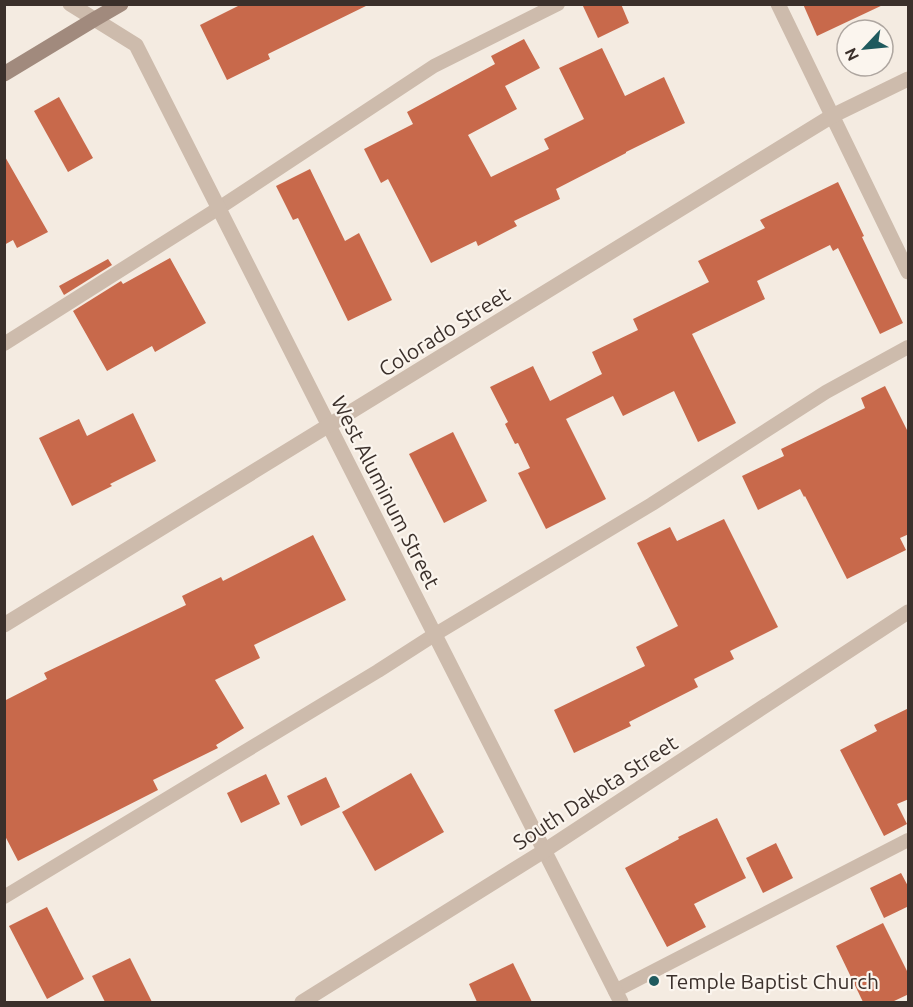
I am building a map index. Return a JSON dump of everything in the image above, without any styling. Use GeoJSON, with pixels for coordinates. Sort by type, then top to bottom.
{"type":"FeatureCollection","features":[{"type":"Feature","properties":{"kind":"main road"},"geometry":{"type":"LineString","coordinates":[[4,74],[121,4]]}},
{"type":"Feature","properties":{"kind":"street","name":"West Aluminum Street"},"geometry":{"type":"LineString","coordinates":[[70,4],[136,45],[618,997]]}},
{"type":"Feature","properties":{"kind":"street"},"geometry":{"type":"LineString","coordinates":[[778,4],[909,272]]}},
{"type":"Feature","properties":{"kind":"street","name":"Colorado Street"},"geometry":{"type":"LineString","coordinates":[[4,625],[832,116],[909,79]]}},
{"type":"Feature","properties":{"kind":"street","name":"South Dakota Street"},"geometry":{"type":"LineString","coordinates":[[302,1002],[544,851],[909,612]]}},
{"type":"Feature","properties":{"kind":"lane"},"geometry":{"type":"LineString","coordinates":[[4,345],[219,208],[434,66],[558,4]]}},
{"type":"Feature","properties":{"kind":"lane"},"geometry":{"type":"LineString","coordinates":[[4,897],[378,671],[434,634],[652,504],[826,392],[909,347]]}},
{"type":"Feature","properties":{"kind":"lane"},"geometry":{"type":"LineString","coordinates":[[618,997],[909,840]]}},
{"type":"Feature","properties":{"kind":"building"},"geometry":{"type":"Polygon","coordinates":[[[242,4],[370,4],[268,54],[270,59],[227,80],[200,25],[242,4]]]}},
{"type":"Feature","properties":{"kind":"building"},"geometry":{"type":"Polygon","coordinates":[[[582,4],[621,4],[629,23],[598,38],[582,4]]]}},
{"type":"Feature","properties":{"kind":"building"},"geometry":{"type":"Polygon","coordinates":[[[803,4],[885,4],[855,18],[835,18],[835,28],[817,36],[803,4]]]}},
{"type":"Feature","properties":{"kind":"building"},"geometry":{"type":"Polygon","coordinates":[[[524,39],[540,68],[505,86],[517,109],[468,135],[491,177],[549,149],[544,139],[584,119],[559,68],[602,48],[625,96],[664,77],[685,123],[556,189],[560,199],[514,221],[517,226],[478,246],[476,241],[431,263],[388,179],[381,183],[364,149],[413,124],[407,112],[495,64],[491,56],[524,39]]]}},
{"type":"Feature","properties":{"kind":"building"},"geometry":{"type":"Polygon","coordinates":[[[59,97],[93,158],[68,172],[34,111],[59,97]]]}},
{"type":"Feature","properties":{"kind":"building"},"geometry":{"type":"Polygon","coordinates":[[[4,155],[48,232],[17,248],[13,240],[4,245],[4,155]]]}},
{"type":"Feature","properties":{"kind":"building"},"geometry":{"type":"Polygon","coordinates":[[[310,169],[345,241],[359,233],[392,300],[348,321],[298,218],[293,220],[276,186],[310,169]]]}},
{"type":"Feature","properties":{"kind":"building"},"geometry":{"type":"Polygon","coordinates":[[[838,182],[903,323],[880,334],[838,248],[833,251],[830,245],[757,281],[765,299],[692,334],[736,423],[698,442],[674,391],[623,416],[613,396],[566,419],[606,499],[546,529],[518,473],[530,468],[518,443],[515,444],[505,424],[508,422],[490,387],[533,366],[550,401],[602,374],[592,352],[638,330],[633,319],[709,282],[698,261],[765,228],[760,220],[838,182]]]}},
{"type":"Feature","properties":{"kind":"building"},"geometry":{"type":"Polygon","coordinates":[[[170,258],[206,323],[155,352],[152,346],[107,371],[73,311],[121,281],[123,284],[170,258]]]}},
{"type":"Feature","properties":{"kind":"building"},"geometry":{"type":"Polygon","coordinates":[[[108,259],[112,265],[64,295],[59,286],[108,259]]]}},
{"type":"Feature","properties":{"kind":"building"},"geometry":{"type":"Polygon","coordinates":[[[885,386],[909,434],[909,534],[900,538],[906,550],[847,579],[800,489],[758,510],[742,476],[784,456],[781,449],[865,408],[861,398],[885,386]]]}},
{"type":"Feature","properties":{"kind":"building"},"geometry":{"type":"Polygon","coordinates":[[[133,413],[156,461],[72,506],[39,438],[79,419],[87,436],[133,413]]]}},
{"type":"Feature","properties":{"kind":"building"},"geometry":{"type":"Polygon","coordinates":[[[453,432],[487,501],[444,523],[409,454],[453,432]]]}},
{"type":"Feature","properties":{"kind":"building"},"geometry":{"type":"Polygon","coordinates":[[[724,519],[778,627],[730,651],[734,659],[694,679],[698,687],[629,722],[631,726],[574,753],[554,710],[645,666],[636,647],[678,626],[637,543],[670,527],[677,541],[724,519]]]}},
{"type":"Feature","properties":{"kind":"building"},"geometry":{"type":"Polygon","coordinates":[[[313,535],[346,600],[254,645],[260,658],[215,680],[244,728],[216,745],[218,748],[153,780],[158,790],[18,861],[4,834],[4,701],[47,679],[44,673],[186,605],[182,596],[221,577],[223,581],[313,535]]]}},
{"type":"Feature","properties":{"kind":"building"},"geometry":{"type":"Polygon","coordinates":[[[909,708],[909,799],[897,804],[907,824],[884,836],[840,750],[877,731],[874,725],[909,708]]]}},
{"type":"Feature","properties":{"kind":"building"},"geometry":{"type":"Polygon","coordinates":[[[411,773],[444,832],[375,871],[342,812],[411,773]]]}},
{"type":"Feature","properties":{"kind":"building"},"geometry":{"type":"Polygon","coordinates":[[[266,774],[280,804],[241,823],[227,793],[266,774]]]}},
{"type":"Feature","properties":{"kind":"building"},"geometry":{"type":"Polygon","coordinates":[[[326,777],[340,807],[301,826],[287,796],[326,777]]]}},
{"type":"Feature","properties":{"kind":"building"},"geometry":{"type":"Polygon","coordinates":[[[717,818],[746,878],[694,904],[706,927],[667,947],[625,868],[679,839],[678,837],[717,818]]]}},
{"type":"Feature","properties":{"kind":"building"},"geometry":{"type":"Polygon","coordinates":[[[776,843],[793,878],[763,893],[746,858],[776,843]]]}},
{"type":"Feature","properties":{"kind":"building"},"geometry":{"type":"Polygon","coordinates":[[[901,873],[909,888],[909,906],[884,918],[870,888],[901,873]]]}},
{"type":"Feature","properties":{"kind":"building"},"geometry":{"type":"Polygon","coordinates":[[[47,907],[84,979],[47,999],[9,926],[47,907]]]}},
{"type":"Feature","properties":{"kind":"building"},"geometry":{"type":"Polygon","coordinates":[[[883,923],[909,975],[909,994],[892,1002],[863,1002],[836,946],[883,923]]]}},
{"type":"Feature","properties":{"kind":"building"},"geometry":{"type":"Polygon","coordinates":[[[130,958],[152,1002],[105,1002],[92,976],[130,958]]]}},
{"type":"Feature","properties":{"kind":"building"},"geometry":{"type":"Polygon","coordinates":[[[513,963],[532,1002],[477,1002],[469,984],[513,963]]]}},
{"type":"Feature","properties":{"kind":"place","name":"Temple Baptist Church"},"geometry":{"type":"Point","coordinates":[654,981]}}]}
